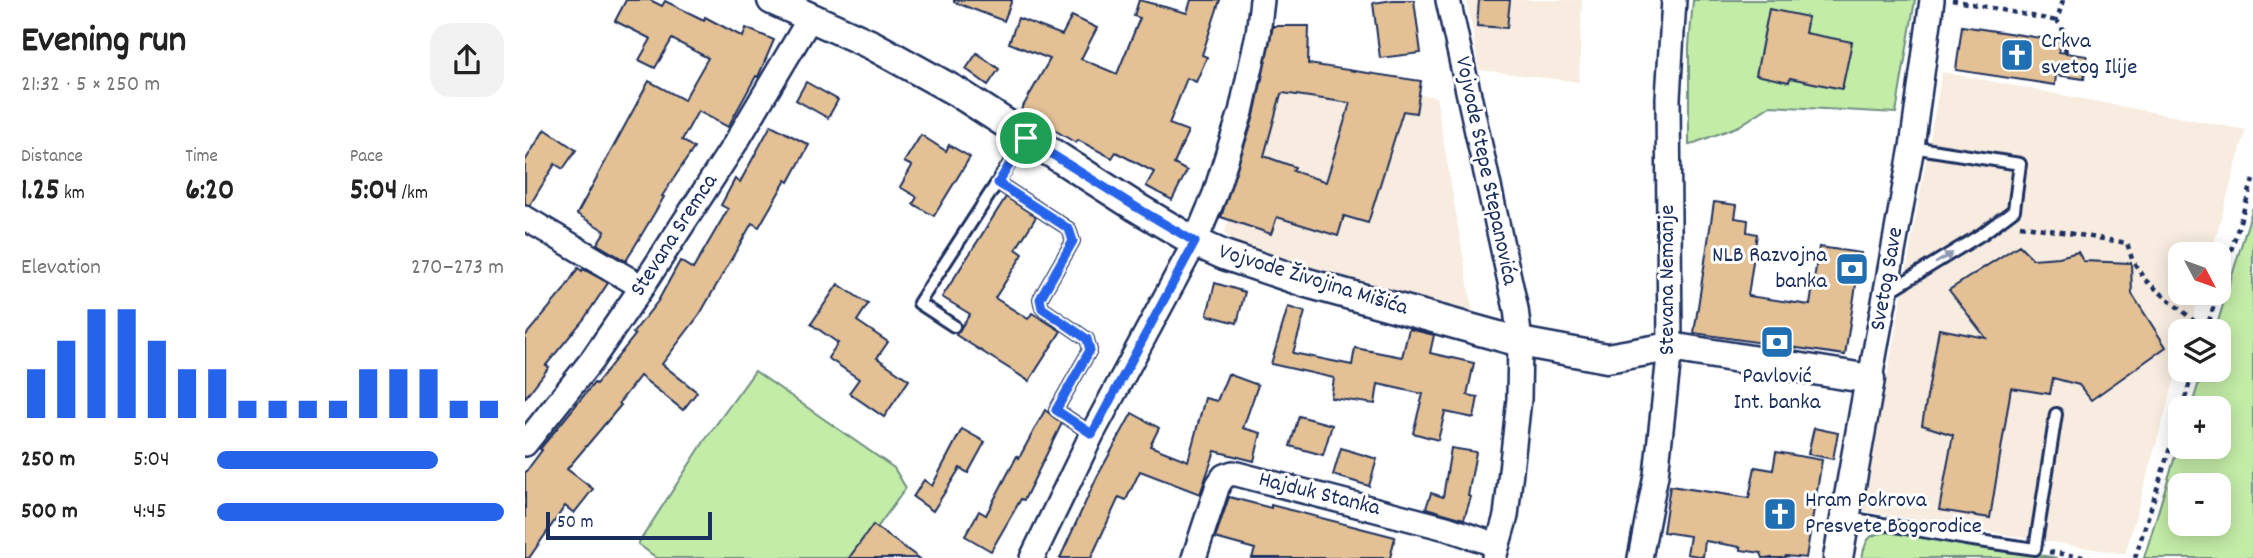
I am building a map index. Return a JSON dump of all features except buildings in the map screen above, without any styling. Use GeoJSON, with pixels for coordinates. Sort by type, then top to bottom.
{"type":"FeatureCollection","features":[{"type":"Feature","properties":{"kind":"street","name":"Vojvode Živojina Mišića"},"geometry":{"type":"LineString","coordinates":[[772,0],[872,46],[957,92],[1136,207],[1224,256],[1307,283],[1520,342],[1607,358],[1670,347],[1870,379]]}},
{"type":"Feature","properties":{"kind":"street"},"geometry":{"type":"LineString","coordinates":[[1032,558],[1092,434],[1195,242],[1216,194],[1241,112],[1258,34],[1262,0]]}},
{"type":"Feature","properties":{"kind":"street","name":"Vojvode Stepe Stepanovića"},"geometry":{"type":"LineString","coordinates":[[1448,0],[1516,309],[1520,342],[1519,399],[1506,516],[1495,552]]}},
{"type":"Feature","properties":{"kind":"street","name":"Stevana Nemanje"},"geometry":{"type":"LineString","coordinates":[[1640,558],[1656,475],[1670,347],[1668,98],[1674,0]]}},
{"type":"Feature","properties":{"kind":"street","name":"Svetog Save"},"geometry":{"type":"LineString","coordinates":[[1838,558],[1912,147],[1931,0]]}},
{"type":"Feature","properties":{"kind":"street","name":"Stevana Sremca"},"geometry":{"type":"LineString","coordinates":[[525,444],[592,360],[642,287],[739,139],[810,18]]}},
{"type":"Feature","properties":{"kind":"street"},"geometry":{"type":"LineString","coordinates":[[525,218],[642,287]]}},
{"type":"Feature","properties":{"kind":"street","name":"Hajduk Stanka"},"geometry":{"type":"LineString","coordinates":[[1194,558],[1218,485],[1224,476],[1233,473],[1446,528],[1495,552]]}},
{"type":"Feature","properties":{"kind":"lane"},"geometry":{"type":"LineString","coordinates":[[954,326],[919,303],[1026,138]]}},
{"type":"Feature","properties":{"kind":"lane"},"geometry":{"type":"LineString","coordinates":[[1885,293],[1982,234],[2014,209],[2020,164],[1912,147]]}},
{"type":"Feature","properties":{"kind":"lane"},"geometry":{"type":"LineString","coordinates":[[998,183],[1069,229],[1073,241],[1040,299],[1042,308],[1087,339],[1090,350],[1056,410],[1092,434]]}},
{"type":"Feature","properties":{"kind":"lane"},"geometry":{"type":"LineString","coordinates":[[1844,517],[2035,549],[2056,414]]}},
{"type":"Feature","properties":{"kind":"path"},"geometry":{"type":"LineString","coordinates":[[1951,0],[2057,21],[2062,27],[2066,53]]}},
{"type":"Feature","properties":{"kind":"path"},"geometry":{"type":"LineString","coordinates":[[2057,21],[2063,0]]}},
{"type":"Feature","properties":{"kind":"path"},"geometry":{"type":"LineString","coordinates":[[2231,252],[2253,180]]}},
{"type":"Feature","properties":{"kind":"path"},"geometry":{"type":"LineString","coordinates":[[1999,221],[2127,243],[2132,259],[2144,279],[2192,319]]}},
{"type":"Feature","properties":{"kind":"path"},"geometry":{"type":"LineString","coordinates":[[2135,558],[2168,454]]}},
{"type":"Feature","properties":{"kind":"path"},"geometry":{"type":"LineString","coordinates":[[2035,549],[2090,558]]}},
{"type":"Feature","properties":{"kind":"shaded area"},"geometry":{"type":"Polygon","coordinates":[[[1467,0],[1582,0],[1579,82],[1479,70],[1467,0]]]}},
{"type":"Feature","properties":{"kind":"shaded area"},"geometry":{"type":"Polygon","coordinates":[[[1942,72],[2246,130],[2214,242],[2168,242],[2168,305],[2196,305],[2192,319],[2168,319],[2168,382],[2174,382],[2125,554],[1863,511],[1942,72]]]}},
{"type":"Feature","properties":{"kind":"shaded area"},"geometry":{"type":"Polygon","coordinates":[[[1342,84],[1436,97],[1473,313],[1468,318],[1247,253],[1230,242],[1225,232],[1269,86],[1342,84]]]}},
{"type":"Feature","properties":{"kind":"green space"},"geometry":{"type":"Polygon","coordinates":[[[1693,0],[1915,0],[1896,113],[1770,106],[1739,126],[1689,145],[1689,46],[1693,0]]]}},
{"type":"Feature","properties":{"kind":"green space"},"geometry":{"type":"Polygon","coordinates":[[[2253,207],[2253,558],[2144,558],[2168,479],[2168,536],[2231,536],[2231,473],[2170,473],[2174,459],[2231,459],[2231,396],[2195,396],[2199,382],[2231,382],[2231,319],[2219,319],[2223,305],[2231,305],[2231,279],[2253,207]]]}},
{"type":"Feature","properties":{"kind":"green space"},"geometry":{"type":"Polygon","coordinates":[[[755,371],[894,468],[906,488],[855,558],[657,558],[638,544],[707,437],[755,371]]]}},
{"type":"Feature","properties":{"kind":"green space"},"geometry":{"type":"Polygon","coordinates":[[[1895,532],[2057,558],[1862,558],[1871,536],[1895,532]]]}},
{"type":"Feature","properties":{"kind":"place","name":"Crkva svetog Ilije"},"geometry":{"type":"Point","coordinates":[2017,55]}},
{"type":"Feature","properties":{"kind":"place","name":"NLB Razvojna banka"},"geometry":{"type":"Point","coordinates":[1852,269]}},
{"type":"Feature","properties":{"kind":"place","name":"Pavlović Int. banka"},"geometry":{"type":"Point","coordinates":[1777,342]}},
{"type":"Feature","properties":{"kind":"place","name":"Hram Pokrova Presvete Bogorodice"},"geometry":{"type":"Point","coordinates":[1780,514]}},
{"type":"Feature","properties":{"kind":"route"},"geometry":{"type":"LineString","coordinates":[[1026,138],[1195,242],[1092,434],[1056,410],[1090,350],[1087,339],[1042,308],[1040,299],[1073,241],[1069,229],[998,183],[1026,138]]}}]}
